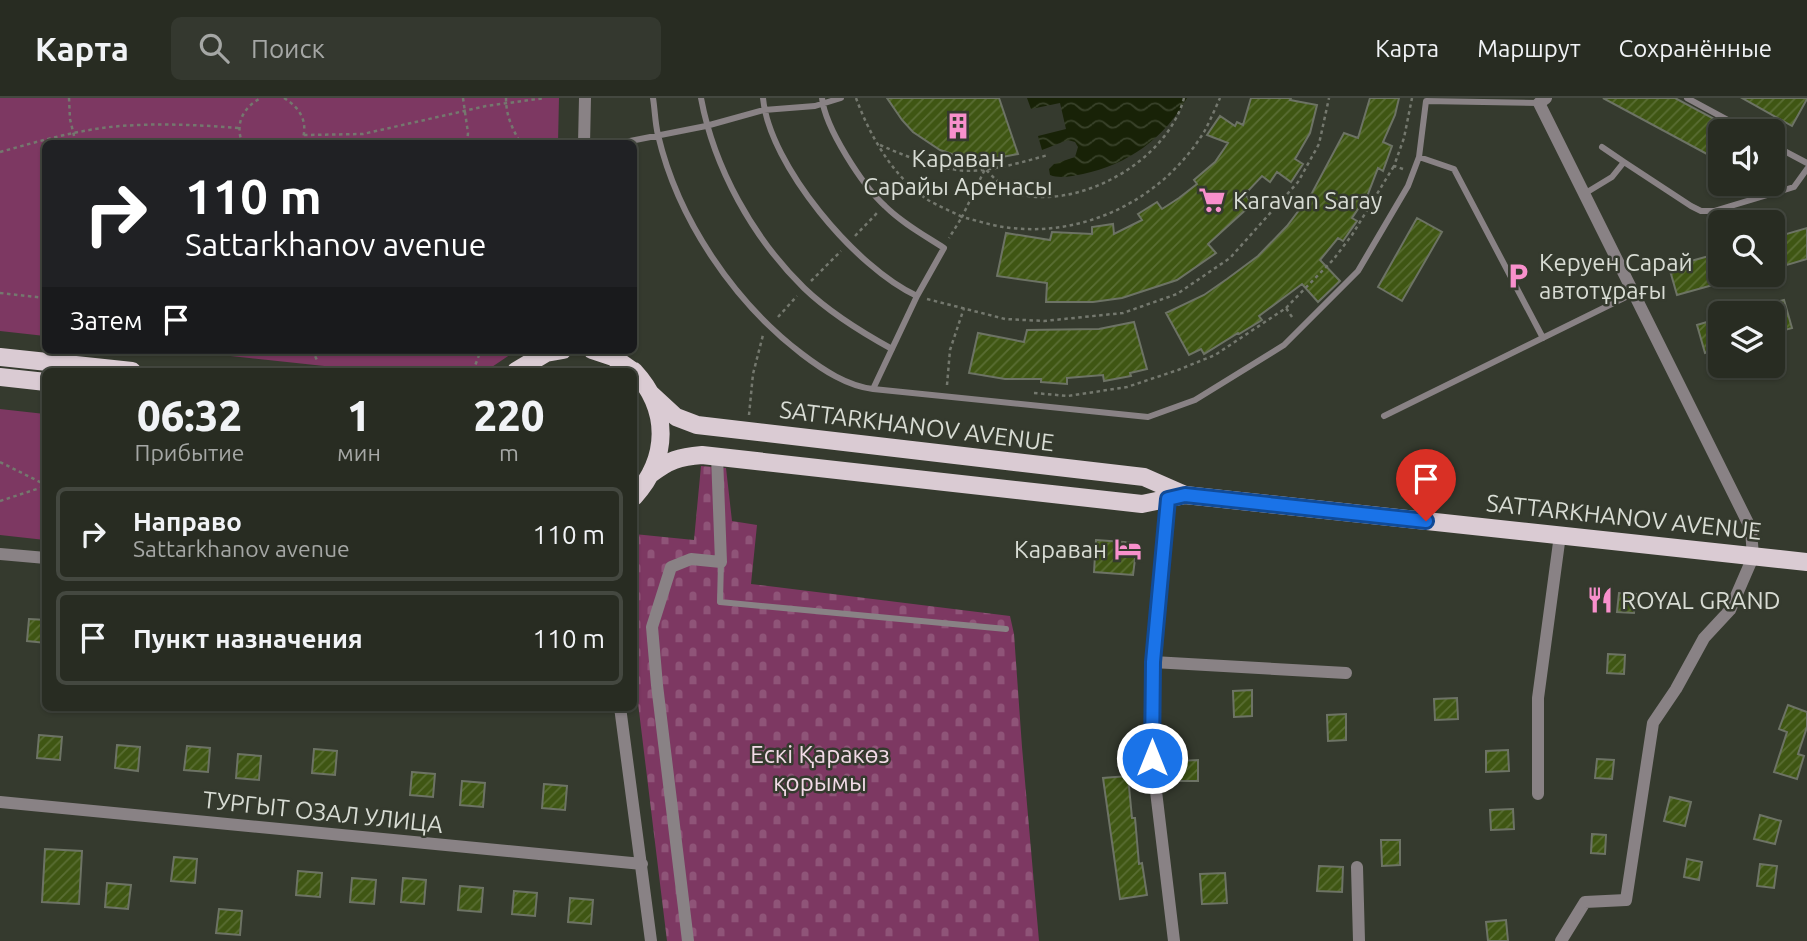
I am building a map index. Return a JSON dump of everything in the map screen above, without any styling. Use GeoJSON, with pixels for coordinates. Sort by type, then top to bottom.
{"type":"FeatureCollection","features":[{"type":"Feature","properties":{"kind":"main road"},"geometry":{"type":"LineString","coordinates":[[521,368],[544,354]]}},
{"type":"Feature","properties":{"kind":"main road"},"geometry":{"type":"LineString","coordinates":[[604,354],[629,368]]}},
{"type":"Feature","properties":{"kind":"main road"},"geometry":{"type":"LineString","coordinates":[[0,357],[104,368]]}},
{"type":"Feature","properties":{"kind":"main road"},"geometry":{"type":"LineString","coordinates":[[637,376],[650,393],[661,431],[657,460],[651,474],[637,493]]}},
{"type":"Feature","properties":{"kind":"main road"},"geometry":{"type":"LineString","coordinates":[[0,377],[42,382]]}},
{"type":"Feature","properties":{"kind":"main road","name":"SATTARKHANOV AVENUE"},"geometry":{"type":"LineString","coordinates":[[650,393],[676,417],[697,425],[1144,477],[1176,497]]}},
{"type":"Feature","properties":{"kind":"main road","name":"SATTARKHANOV AVENUE"},"geometry":{"type":"LineString","coordinates":[[651,474],[666,462],[681,457],[717,456],[1142,504],[1176,497],[1807,562]]}},
{"type":"Feature","properties":{"kind":"street"},"geometry":{"type":"LineString","coordinates":[[584,140],[585,98]]}},
{"type":"Feature","properties":{"kind":"street"},"geometry":{"type":"LineString","coordinates":[[1543,101],[1632,294],[1751,529],[1753,556],[1731,610],[1704,638],[1676,689],[1653,723],[1626,900],[1585,902],[1561,941]]}},
{"type":"Feature","properties":{"kind":"street"},"geometry":{"type":"LineString","coordinates":[[688,941],[652,626],[671,567],[691,559],[721,562],[717,456]]}},
{"type":"Feature","properties":{"kind":"street"},"geometry":{"type":"LineString","coordinates":[[1174,941],[1152,758],[1153,662],[1176,497]]}},
{"type":"Feature","properties":{"kind":"street"},"geometry":{"type":"LineString","coordinates":[[1538,794],[1538,698],[1560,535]]}},
{"type":"Feature","properties":{"kind":"street"},"geometry":{"type":"LineString","coordinates":[[0,554],[42,558]]}},
{"type":"Feature","properties":{"kind":"street"},"geometry":{"type":"LineString","coordinates":[[1153,662],[1346,673]]}},
{"type":"Feature","properties":{"kind":"street"},"geometry":{"type":"LineString","coordinates":[[621,711],[651,941]]}},
{"type":"Feature","properties":{"kind":"street","name":"ТУРГЫТ ОЗАЛ УЛИЦА"},"geometry":{"type":"LineString","coordinates":[[0,802],[642,864]]}},
{"type":"Feature","properties":{"kind":"street"},"geometry":{"type":"LineString","coordinates":[[1357,867],[1359,941]]}},
{"type":"Feature","properties":{"kind":"lane"},"geometry":{"type":"LineString","coordinates":[[653,98],[658,135],[671,176],[694,227],[734,287],[785,341],[814,363],[855,387],[1148,417],[1195,400],[1284,345],[1358,271],[1408,186],[1419,157],[1426,100],[1543,101]]}},
{"type":"Feature","properties":{"kind":"lane"},"geometry":{"type":"LineString","coordinates":[[701,98],[706,125],[723,169],[742,207],[774,253],[804,288],[833,313],[891,349]]}},
{"type":"Feature","properties":{"kind":"lane"},"geometry":{"type":"LineString","coordinates":[[763,98],[764,110],[790,171],[807,196],[848,243],[903,290],[917,296]]}},
{"type":"Feature","properties":{"kind":"lane"},"geometry":{"type":"LineString","coordinates":[[634,140],[764,110],[841,98]]}},
{"type":"Feature","properties":{"kind":"lane"},"geometry":{"type":"LineString","coordinates":[[1686,98],[1725,119]]}},
{"type":"Feature","properties":{"kind":"lane"},"geometry":{"type":"LineString","coordinates":[[822,101],[830,125],[852,165],[884,206],[944,248],[917,296],[873,389]]}},
{"type":"Feature","properties":{"kind":"lane"},"geometry":{"type":"LineString","coordinates":[[1602,147],[1701,211],[1714,211],[1794,187],[1807,166],[1785,152]]}},
{"type":"Feature","properties":{"kind":"lane"},"geometry":{"type":"LineString","coordinates":[[1419,157],[1454,169],[1543,338]]}},
{"type":"Feature","properties":{"kind":"lane"},"geometry":{"type":"LineString","coordinates":[[1584,194],[1612,177],[1624,162]]}},
{"type":"Feature","properties":{"kind":"lane"},"geometry":{"type":"LineString","coordinates":[[1384,416],[1632,294]]}},
{"type":"Feature","properties":{"kind":"lane"},"geometry":{"type":"LineString","coordinates":[[721,562],[720,602],[1006,629]]}},
{"type":"Feature","properties":{"kind":"path"},"geometry":{"type":"LineString","coordinates":[[69,98],[70,120],[75,140]]}},
{"type":"Feature","properties":{"kind":"path"},"geometry":{"type":"LineString","coordinates":[[242,140],[239,128],[246,109],[261,98]]}},
{"type":"Feature","properties":{"kind":"path"},"geometry":{"type":"LineString","coordinates":[[284,98],[294,104],[301,113],[304,123],[302,140]]}},
{"type":"Feature","properties":{"kind":"path"},"geometry":{"type":"LineString","coordinates":[[463,98],[467,140]]}},
{"type":"Feature","properties":{"kind":"path"},"geometry":{"type":"LineString","coordinates":[[506,98],[511,127],[519,140]]}},
{"type":"Feature","properties":{"kind":"path"},"geometry":{"type":"LineString","coordinates":[[304,135],[363,134],[506,103],[545,98]]}},
{"type":"Feature","properties":{"kind":"path"},"geometry":{"type":"LineString","coordinates":[[856,98],[867,129],[906,182],[927,199],[962,217],[1004,227],[1041,229],[1068,227],[1099,218],[1146,195],[1183,160],[1204,132],[1220,98]]}},
{"type":"Feature","properties":{"kind":"path"},"geometry":{"type":"LineString","coordinates":[[985,169],[1011,192],[1044,198],[1085,190],[1128,172],[1159,144],[1184,98]]}},
{"type":"Feature","properties":{"kind":"path"},"geometry":{"type":"LineString","coordinates":[[917,296],[1005,319],[1044,321],[1122,313],[1177,294],[1230,258],[1298,182],[1319,144],[1329,98]]}},
{"type":"Feature","properties":{"kind":"path"},"geometry":{"type":"LineString","coordinates":[[1027,392],[1068,396],[1127,387],[1215,355],[1286,308],[1333,260],[1352,235],[1394,166],[1404,138],[1412,98]]}},
{"type":"Feature","properties":{"kind":"path"},"geometry":{"type":"LineString","coordinates":[[44,140],[73,132],[120,126],[190,124],[239,128]]}},
{"type":"Feature","properties":{"kind":"path"},"geometry":{"type":"LineString","coordinates":[[0,152],[42,140]]}},
{"type":"Feature","properties":{"kind":"path"},"geometry":{"type":"LineString","coordinates":[[877,143],[909,158],[960,171],[1011,166],[1048,155]]}},
{"type":"Feature","properties":{"kind":"path"},"geometry":{"type":"LineString","coordinates":[[1394,166],[1413,173]]}},
{"type":"Feature","properties":{"kind":"path"},"geometry":{"type":"LineString","coordinates":[[944,248],[985,169]]}},
{"type":"Feature","properties":{"kind":"path"},"geometry":{"type":"LineString","coordinates":[[747,431],[753,374],[765,330],[906,182]]}},
{"type":"Feature","properties":{"kind":"path"},"geometry":{"type":"LineString","coordinates":[[0,293],[42,298]]}},
{"type":"Feature","properties":{"kind":"path"},"geometry":{"type":"LineString","coordinates":[[959,386],[946,385],[950,350],[964,308]]}},
{"type":"Feature","properties":{"kind":"path"},"geometry":{"type":"LineString","coordinates":[[1286,308],[1301,329]]}},
{"type":"Feature","properties":{"kind":"path"},"geometry":{"type":"LineString","coordinates":[[314,354],[317,360]]}},
{"type":"Feature","properties":{"kind":"path"},"geometry":{"type":"LineString","coordinates":[[0,462],[42,483]]}},
{"type":"Feature","properties":{"kind":"path"},"geometry":{"type":"LineString","coordinates":[[0,501],[42,486]]}},
{"type":"Feature","properties":{"kind":"green space"},"geometry":{"type":"Polygon","coordinates":[[[0,98],[559,98],[558,140],[42,140],[42,336],[0,331],[0,98]]]}},
{"type":"Feature","properties":{"kind":"green space"},"geometry":{"type":"Polygon","coordinates":[[[212,354],[511,354],[490,368],[343,368],[212,354]]]}},
{"type":"Feature","properties":{"kind":"green space"},"geometry":{"type":"Polygon","coordinates":[[[0,409],[42,414],[42,540],[0,535],[0,409]]]}},
{"type":"Feature","properties":{"kind":"green space","name":"Ескі Қаракөз қорымы"},"geometry":{"type":"Polygon","coordinates":[[[701,466],[726,468],[732,521],[757,525],[751,584],[1010,616],[1014,634],[1039,941],[667,941],[637,695],[637,534],[694,540],[701,466]]]}},
{"type":"Feature","properties":{"kind":"water"},"geometry":{"type":"Polygon","coordinates":[[[1027,98],[1187,98],[1168,125],[1129,157],[1099,170],[1062,177],[1050,175],[1049,169],[1054,164],[1075,157],[1078,147],[1075,142],[1068,140],[1042,150],[1038,136],[1066,129],[1060,103],[1031,109],[1027,98]]]}},
{"type":"Feature","properties":{"kind":"building","name":"Караван Сарайы Аренасы"},"geometry":{"type":"Polygon","coordinates":[[[887,98],[999,98],[1018,154],[986,160],[940,150],[913,132],[887,98]]]}},
{"type":"Feature","properties":{"kind":"building","name":"Karavan Saray"},"geometry":{"type":"Polygon","coordinates":[[[1251,98],[1291,98],[1290,100],[1317,105],[1310,133],[1295,159],[1303,164],[1291,182],[1277,172],[1270,182],[1262,176],[1245,194],[1252,204],[1208,244],[1216,253],[1177,280],[1122,298],[1093,302],[1046,302],[1047,283],[997,276],[1006,233],[1050,240],[1052,232],[1092,234],[1092,227],[1113,224],[1114,234],[1142,220],[1138,214],[1157,202],[1162,209],[1179,198],[1197,184],[1194,180],[1215,162],[1228,143],[1207,135],[1220,116],[1235,126],[1237,122],[1243,125],[1251,98]]]}},
{"type":"Feature","properties":{"kind":"building","name":"Karavan Saray"},"geometry":{"type":"Polygon","coordinates":[[[1370,98],[1399,98],[1383,142],[1392,146],[1383,171],[1378,168],[1368,194],[1352,218],[1357,221],[1343,241],[1338,238],[1320,260],[1340,281],[1318,302],[1302,284],[1259,316],[1262,320],[1204,354],[1201,349],[1189,355],[1166,313],[1204,295],[1227,279],[1258,256],[1287,226],[1312,193],[1344,133],[1358,138],[1370,98]]]}},
{"type":"Feature","properties":{"kind":"building"},"geometry":{"type":"Polygon","coordinates":[[[1603,98],[1675,98],[1714,119],[1708,119],[1708,155],[1603,98]]]}},
{"type":"Feature","properties":{"kind":"building"},"geometry":{"type":"Polygon","coordinates":[[[1742,98],[1807,98],[1792,126],[1785,122],[1785,119],[1780,119],[1742,98]]]}},
{"type":"Feature","properties":{"kind":"building"},"geometry":{"type":"Polygon","coordinates":[[[1417,218],[1442,232],[1402,301],[1378,287],[1417,218]]]}},
{"type":"Feature","properties":{"kind":"building"},"geometry":{"type":"Polygon","coordinates":[[[1807,228],[1807,259],[1785,265],[1785,234],[1807,228]]]}},
{"type":"Feature","properties":{"kind":"building"},"geometry":{"type":"Polygon","coordinates":[[[1708,256],[1708,286],[1677,295],[1669,267],[1708,256]]]}},
{"type":"Feature","properties":{"kind":"building"},"geometry":{"type":"Polygon","coordinates":[[[1785,304],[1792,328],[1785,330],[1785,304]]]}},
{"type":"Feature","properties":{"kind":"building"},"geometry":{"type":"Polygon","coordinates":[[[1134,322],[1147,369],[1130,373],[1131,376],[1104,381],[1103,375],[1067,378],[1067,384],[969,373],[978,333],[1024,342],[1027,330],[1099,329],[1134,322]]]}},
{"type":"Feature","properties":{"kind":"building"},"geometry":{"type":"Polygon","coordinates":[[[1708,322],[1708,352],[1705,353],[1697,325],[1708,322]]]}},
{"type":"Feature","properties":{"kind":"building"},"geometry":{"type":"Polygon","coordinates":[[[1096,540],[1137,543],[1133,575],[1094,572],[1096,540]]]}},
{"type":"Feature","properties":{"kind":"building"},"geometry":{"type":"Polygon","coordinates":[[[1619,593],[1636,594],[1634,613],[1617,612],[1619,593]]]}},
{"type":"Feature","properties":{"kind":"building"},"geometry":{"type":"Polygon","coordinates":[[[29,619],[42,620],[42,643],[27,641],[29,619]]]}},
{"type":"Feature","properties":{"kind":"building"},"geometry":{"type":"Polygon","coordinates":[[[1608,654],[1625,655],[1624,674],[1607,673],[1608,654]]]}},
{"type":"Feature","properties":{"kind":"building"},"geometry":{"type":"Polygon","coordinates":[[[1252,690],[1252,716],[1234,717],[1233,691],[1252,690]]]}},
{"type":"Feature","properties":{"kind":"building"},"geometry":{"type":"Polygon","coordinates":[[[1457,698],[1458,719],[1435,720],[1434,699],[1457,698]]]}},
{"type":"Feature","properties":{"kind":"building"},"geometry":{"type":"Polygon","coordinates":[[[1788,705],[1807,712],[1807,727],[1798,754],[1804,756],[1797,779],[1774,772],[1787,732],[1779,729],[1788,705]]]}},
{"type":"Feature","properties":{"kind":"building"},"geometry":{"type":"Polygon","coordinates":[[[1346,714],[1346,740],[1328,741],[1327,715],[1346,714]]]}},
{"type":"Feature","properties":{"kind":"building"},"geometry":{"type":"Polygon","coordinates":[[[39,735],[62,737],[60,760],[37,758],[39,735]]]}},
{"type":"Feature","properties":{"kind":"building"},"geometry":{"type":"Polygon","coordinates":[[[117,745],[140,747],[138,771],[115,768],[117,745]]]}},
{"type":"Feature","properties":{"kind":"building"},"geometry":{"type":"Polygon","coordinates":[[[187,746],[210,748],[208,772],[184,770],[187,746]]]}},
{"type":"Feature","properties":{"kind":"building"},"geometry":{"type":"Polygon","coordinates":[[[314,749],[337,751],[335,775],[312,773],[314,749]]]}},
{"type":"Feature","properties":{"kind":"building"},"geometry":{"type":"Polygon","coordinates":[[[1508,750],[1509,771],[1486,772],[1486,751],[1508,750]]]}},
{"type":"Feature","properties":{"kind":"building"},"geometry":{"type":"Polygon","coordinates":[[[238,754],[261,756],[259,780],[236,778],[238,754]]]}},
{"type":"Feature","properties":{"kind":"building"},"geometry":{"type":"Polygon","coordinates":[[[1597,759],[1614,760],[1612,779],[1595,778],[1597,759]]]}},
{"type":"Feature","properties":{"kind":"building"},"geometry":{"type":"Polygon","coordinates":[[[1198,760],[1198,781],[1179,781],[1179,761],[1198,760]]]}},
{"type":"Feature","properties":{"kind":"building"},"geometry":{"type":"Polygon","coordinates":[[[412,772],[435,774],[433,797],[410,795],[412,772]]]}},
{"type":"Feature","properties":{"kind":"building"},"geometry":{"type":"Polygon","coordinates":[[[1128,776],[1139,864],[1142,863],[1147,895],[1120,899],[1103,778],[1128,776]]]}},
{"type":"Feature","properties":{"kind":"building"},"geometry":{"type":"Polygon","coordinates":[[[462,781],[485,783],[483,807],[460,805],[462,781]]]}},
{"type":"Feature","properties":{"kind":"building"},"geometry":{"type":"Polygon","coordinates":[[[544,784],[567,786],[565,810],[542,808],[544,784]]]}},
{"type":"Feature","properties":{"kind":"building"},"geometry":{"type":"Polygon","coordinates":[[[1670,797],[1691,802],[1685,826],[1664,821],[1670,797]]]}},
{"type":"Feature","properties":{"kind":"building"},"geometry":{"type":"Polygon","coordinates":[[[1513,809],[1514,829],[1491,830],[1490,810],[1513,809]]]}},
{"type":"Feature","properties":{"kind":"building"},"geometry":{"type":"Polygon","coordinates":[[[1760,815],[1781,821],[1775,844],[1754,839],[1760,815]]]}},
{"type":"Feature","properties":{"kind":"building"},"geometry":{"type":"Polygon","coordinates":[[[1592,834],[1606,835],[1605,854],[1591,853],[1592,834]]]}},
{"type":"Feature","properties":{"kind":"building"},"geometry":{"type":"Polygon","coordinates":[[[1381,840],[1400,840],[1400,865],[1382,866],[1381,840]]]}},
{"type":"Feature","properties":{"kind":"building"},"geometry":{"type":"Polygon","coordinates":[[[45,849],[82,851],[79,904],[42,902],[45,849]]]}},
{"type":"Feature","properties":{"kind":"building"},"geometry":{"type":"Polygon","coordinates":[[[174,857],[197,859],[195,883],[171,881],[174,857]]]}},
{"type":"Feature","properties":{"kind":"building"},"geometry":{"type":"Polygon","coordinates":[[[1687,859],[1702,862],[1699,880],[1684,877],[1687,859]]]}},
{"type":"Feature","properties":{"kind":"building"},"geometry":{"type":"Polygon","coordinates":[[[1760,864],[1777,866],[1774,888],[1757,886],[1760,864]]]}},
{"type":"Feature","properties":{"kind":"building"},"geometry":{"type":"Polygon","coordinates":[[[1319,866],[1343,867],[1342,892],[1317,891],[1319,866]]]}},
{"type":"Feature","properties":{"kind":"building"},"geometry":{"type":"Polygon","coordinates":[[[298,871],[322,873],[320,897],[296,895],[298,871]]]}},
{"type":"Feature","properties":{"kind":"building"},"geometry":{"type":"Polygon","coordinates":[[[1225,873],[1227,903],[1202,904],[1200,874],[1225,873]]]}},
{"type":"Feature","properties":{"kind":"building"},"geometry":{"type":"Polygon","coordinates":[[[352,878],[376,880],[374,904],[350,902],[352,878]]]}},
{"type":"Feature","properties":{"kind":"building"},"geometry":{"type":"Polygon","coordinates":[[[403,878],[426,880],[424,904],[401,902],[403,878]]]}},
{"type":"Feature","properties":{"kind":"building"},"geometry":{"type":"Polygon","coordinates":[[[107,883],[131,885],[128,909],[105,907],[107,883]]]}},
{"type":"Feature","properties":{"kind":"building"},"geometry":{"type":"Polygon","coordinates":[[[460,886],[483,888],[481,912],[458,910],[460,886]]]}},
{"type":"Feature","properties":{"kind":"building"},"geometry":{"type":"Polygon","coordinates":[[[514,891],[537,893],[535,916],[512,914],[514,891]]]}},
{"type":"Feature","properties":{"kind":"building"},"geometry":{"type":"Polygon","coordinates":[[[570,898],[593,900],[591,924],[568,922],[570,898]]]}},
{"type":"Feature","properties":{"kind":"building"},"geometry":{"type":"Polygon","coordinates":[[[219,909],[242,911],[240,935],[216,933],[219,909]]]}},
{"type":"Feature","properties":{"kind":"building"},"geometry":{"type":"Polygon","coordinates":[[[1506,920],[1508,941],[1488,941],[1486,922],[1506,920]]]}},
{"type":"Feature","properties":{"kind":"place","name":"Караван Сарайы Аренасы"},"geometry":{"type":"Point","coordinates":[958,126]}},
{"type":"Feature","properties":{"kind":"place","name":"Karavan Saray"},"geometry":{"type":"Point","coordinates":[1212,200]}},
{"type":"Feature","properties":{"kind":"place","name":"Керуен Сарай автотұрағы"},"geometry":{"type":"Point","coordinates":[1518,276]}},
{"type":"Feature","properties":{"kind":"place","name":"Караван"},"geometry":{"type":"Point","coordinates":[1128,549]}},
{"type":"Feature","properties":{"kind":"place","name":"ROYAL GRAND"},"geometry":{"type":"Point","coordinates":[1600,600]}},
{"type":"Feature","properties":{"kind":"route"},"geometry":{"type":"LineString","coordinates":[[1152,758],[1153,662],[1168,499],[1185,495],[1426,521]]}}]}
